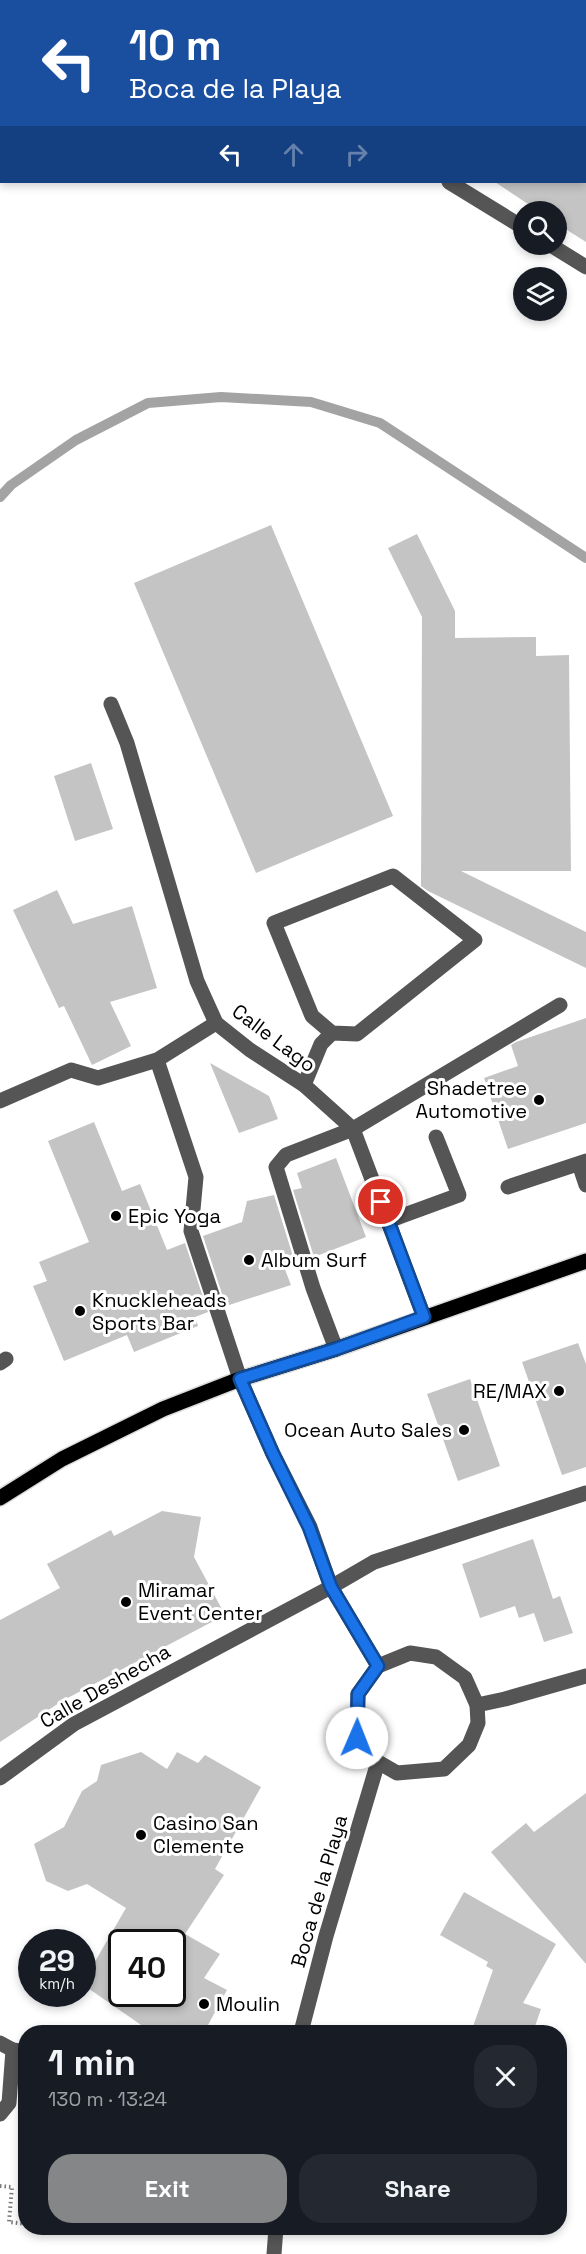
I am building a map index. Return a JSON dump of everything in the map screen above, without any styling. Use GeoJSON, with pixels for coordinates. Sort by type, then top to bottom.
{"type":"FeatureCollection","features":[{"type":"Feature","properties":{"kind":"main road"},"geometry":{"type":"LineString","coordinates":[[0,1498],[62,1459],[163,1409],[240,1379],[336,1349],[586,1261]]}},
{"type":"Feature","properties":{"kind":"street"},"geometry":{"type":"LineString","coordinates":[[451,183],[513,221]]}},
{"type":"Feature","properties":{"kind":"street"},"geometry":{"type":"LineString","coordinates":[[567,255],[586,267]]}},
{"type":"Feature","properties":{"kind":"street","name":"Calle Lago"},"geometry":{"type":"LineString","coordinates":[[111,704],[128,743],[197,981],[216,1023],[250,1050],[304,1085],[353,1129],[424,1317]]}},
{"type":"Feature","properties":{"kind":"street"},"geometry":{"type":"LineString","coordinates":[[304,1085],[321,1044],[332,1033],[357,1034],[476,940],[393,876],[274,923],[312,1016],[332,1033]]}},
{"type":"Feature","properties":{"kind":"street"},"geometry":{"type":"LineString","coordinates":[[336,1349],[313,1288],[276,1167],[286,1155],[353,1129],[560,1005]]}},
{"type":"Feature","properties":{"kind":"street"},"geometry":{"type":"LineString","coordinates":[[0,1101],[71,1070],[98,1078],[157,1060],[216,1023]]}},
{"type":"Feature","properties":{"kind":"street"},"geometry":{"type":"LineString","coordinates":[[157,1060],[196,1177],[190,1231],[240,1379],[309,1527],[331,1587],[378,1666]]}},
{"type":"Feature","properties":{"kind":"street"},"geometry":{"type":"LineString","coordinates":[[388,1221],[459,1195],[436,1137]]}},
{"type":"Feature","properties":{"kind":"street"},"geometry":{"type":"LineString","coordinates":[[508,1187],[583,1163],[586,1185]]}},
{"type":"Feature","properties":{"kind":"street","name":"Calle Deshecha"},"geometry":{"type":"LineString","coordinates":[[0,1778],[74,1724],[374,1562],[586,1493]]}},
{"type":"Feature","properties":{"kind":"street"},"geometry":{"type":"LineString","coordinates":[[410,1653],[436,1657],[465,1678],[477,1705],[478,1723],[469,1744],[444,1769],[397,1773],[378,1762],[357,1738],[358,1694],[378,1666],[410,1653]]}},
{"type":"Feature","properties":{"kind":"street"},"geometry":{"type":"LineString","coordinates":[[477,1705],[586,1676]]}},
{"type":"Feature","properties":{"kind":"street","name":"Boca de la Playa"},"geometry":{"type":"LineString","coordinates":[[303,2025],[326,1936],[378,1762]]}},
{"type":"Feature","properties":{"kind":"street"},"geometry":{"type":"LineString","coordinates":[[0,2114],[9,2103],[13,2049]]}},
{"type":"Feature","properties":{"kind":"street"},"geometry":{"type":"LineString","coordinates":[[274,2254],[275,2235]]}},
{"type":"Feature","properties":{"kind":"path"},"geometry":{"type":"LineString","coordinates":[[0,2186],[12,2187],[9,2222],[18,2223]]}},
{"type":"Feature","properties":{"kind":"building"},"geometry":{"type":"Polygon","coordinates":[[[496,183],[586,183],[586,242],[567,230],[567,201],[524,201],[496,183]]]}},
{"type":"Feature","properties":{"kind":"building"},"geometry":{"type":"Polygon","coordinates":[[[271,525],[393,816],[256,873],[134,583],[271,525]]]}},
{"type":"Feature","properties":{"kind":"building"},"geometry":{"type":"Polygon","coordinates":[[[417,534],[455,611],[455,638],[536,637],[536,656],[569,655],[571,871],[461,871],[586,932],[586,968],[421,886],[422,617],[388,548],[417,534]]]}},
{"type":"Feature","properties":{"kind":"building"},"geometry":{"type":"Polygon","coordinates":[[[91,763],[113,829],[75,841],[54,776],[91,763]]]}},
{"type":"Feature","properties":{"kind":"building"},"geometry":{"type":"Polygon","coordinates":[[[57,890],[73,924],[132,906],[157,988],[110,1002],[131,1046],[92,1065],[64,1006],[59,1008],[13,910],[57,890]]]}},
{"type":"Feature","properties":{"kind":"building","name":"Shadetree Automotive"},"geometry":{"type":"Polygon","coordinates":[[[586,1018],[586,1123],[508,1149],[484,1078],[518,1066],[511,1045],[516,1042],[586,1018]]]}},
{"type":"Feature","properties":{"kind":"building"},"geometry":{"type":"Polygon","coordinates":[[[210,1063],[269,1096],[278,1119],[239,1133],[210,1063]]]}},
{"type":"Feature","properties":{"kind":"building","name":"Epic Yoga"},"geometry":{"type":"Polygon","coordinates":[[[94,1122],[122,1191],[140,1184],[167,1250],[185,1243],[208,1312],[195,1317],[198,1326],[134,1352],[127,1335],[64,1361],[33,1286],[47,1281],[39,1262],[89,1242],[48,1141],[94,1122]]]}},
{"type":"Feature","properties":{"kind":"building"},"geometry":{"type":"Polygon","coordinates":[[[336,1158],[366,1237],[314,1257],[293,1190],[302,1188],[297,1173],[336,1158]]]}},
{"type":"Feature","properties":{"kind":"building","name":"Album Surf"},"geometry":{"type":"Polygon","coordinates":[[[274,1195],[295,1263],[284,1267],[291,1285],[226,1306],[203,1236],[242,1222],[247,1201],[274,1195]]]}},
{"type":"Feature","properties":{"kind":"building","name":"RE/MAX"},"geometry":{"type":"Polygon","coordinates":[[[578,1343],[586,1364],[586,1467],[562,1475],[522,1362],[578,1343]]]}},
{"type":"Feature","properties":{"kind":"building","name":"Ocean Auto Sales"},"geometry":{"type":"Polygon","coordinates":[[[470,1379],[500,1466],[458,1481],[427,1394],[470,1379]]]}},
{"type":"Feature","properties":{"kind":"building","name":"Miramar Event Center"},"geometry":{"type":"Polygon","coordinates":[[[162,1511],[201,1517],[194,1557],[225,1615],[62,1701],[0,1742],[0,1620],[60,1588],[47,1564],[111,1530],[114,1536],[162,1511]]]}},
{"type":"Feature","properties":{"kind":"building"},"geometry":{"type":"Polygon","coordinates":[[[533,1539],[553,1599],[560,1596],[573,1633],[544,1642],[534,1613],[519,1618],[515,1606],[480,1618],[462,1564],[533,1539]]]}},
{"type":"Feature","properties":{"kind":"building","name":"Casino San Clemente"},"geometry":{"type":"Polygon","coordinates":[[[141,1752],[167,1769],[177,1752],[198,1763],[205,1755],[261,1787],[215,1869],[224,1875],[186,1932],[186,1929],[114,1929],[126,1908],[87,1884],[68,1891],[46,1881],[34,1844],[64,1827],[82,1791],[97,1781],[101,1765],[141,1752]]]}},
{"type":"Feature","properties":{"kind":"building"},"geometry":{"type":"Polygon","coordinates":[[[586,1793],[586,1964],[491,1852],[526,1823],[534,1832],[586,1793]]]}},
{"type":"Feature","properties":{"kind":"building"},"geometry":{"type":"Polygon","coordinates":[[[464,1892],[556,1944],[523,2003],[541,2009],[535,2025],[473,2025],[493,1970],[486,1966],[488,1962],[440,1935],[464,1892]]]}},
{"type":"Feature","properties":{"kind":"building","name":"Casino San Clemente"},"geometry":{"type":"Polygon","coordinates":[[[186,1935],[220,1954],[204,1978],[227,1990],[208,2025],[141,2025],[115,2007],[186,2007],[186,1935]]]}},
{"type":"Feature","properties":{"kind":"building","name":"Casino San Clemente"},"geometry":{"type":"Polygon","coordinates":[[[108,1939],[108,2002],[96,1994],[96,1960],[108,1939]]]}},
{"type":"Feature","properties":{"kind":"waterway"},"geometry":{"type":"LineString","coordinates":[[0,497],[11,485],[76,440],[148,403],[221,397],[311,402],[380,423],[586,558]]}},
{"type":"Feature","properties":{"kind":"place","name":"Shadetree Automotive"},"geometry":{"type":"Point","coordinates":[539,1100]}},
{"type":"Feature","properties":{"kind":"place","name":"Epic Yoga"},"geometry":{"type":"Point","coordinates":[116,1216]}},
{"type":"Feature","properties":{"kind":"place","name":"Album Surf"},"geometry":{"type":"Point","coordinates":[249,1260]}},
{"type":"Feature","properties":{"kind":"place","name":"Knuckleheads Sports Bar"},"geometry":{"type":"Point","coordinates":[80,1311]}},
{"type":"Feature","properties":{"kind":"place","name":"RE/MAX"},"geometry":{"type":"Point","coordinates":[559,1391]}},
{"type":"Feature","properties":{"kind":"place","name":"Ocean Auto Sales"},"geometry":{"type":"Point","coordinates":[464,1430]}},
{"type":"Feature","properties":{"kind":"place","name":"Miramar Event Center"},"geometry":{"type":"Point","coordinates":[126,1602]}},
{"type":"Feature","properties":{"kind":"place","name":"Casino San Clemente"},"geometry":{"type":"Point","coordinates":[141,1835]}},
{"type":"Feature","properties":{"kind":"place","name":"Moulin"},"geometry":{"type":"Point","coordinates":[204,2004]}},
{"type":"Feature","properties":{"kind":"route"},"geometry":{"type":"LineString","coordinates":[[357,1738],[358,1694],[378,1666],[331,1587],[309,1527],[240,1379],[336,1349],[424,1317],[381,1202]]}}]}
